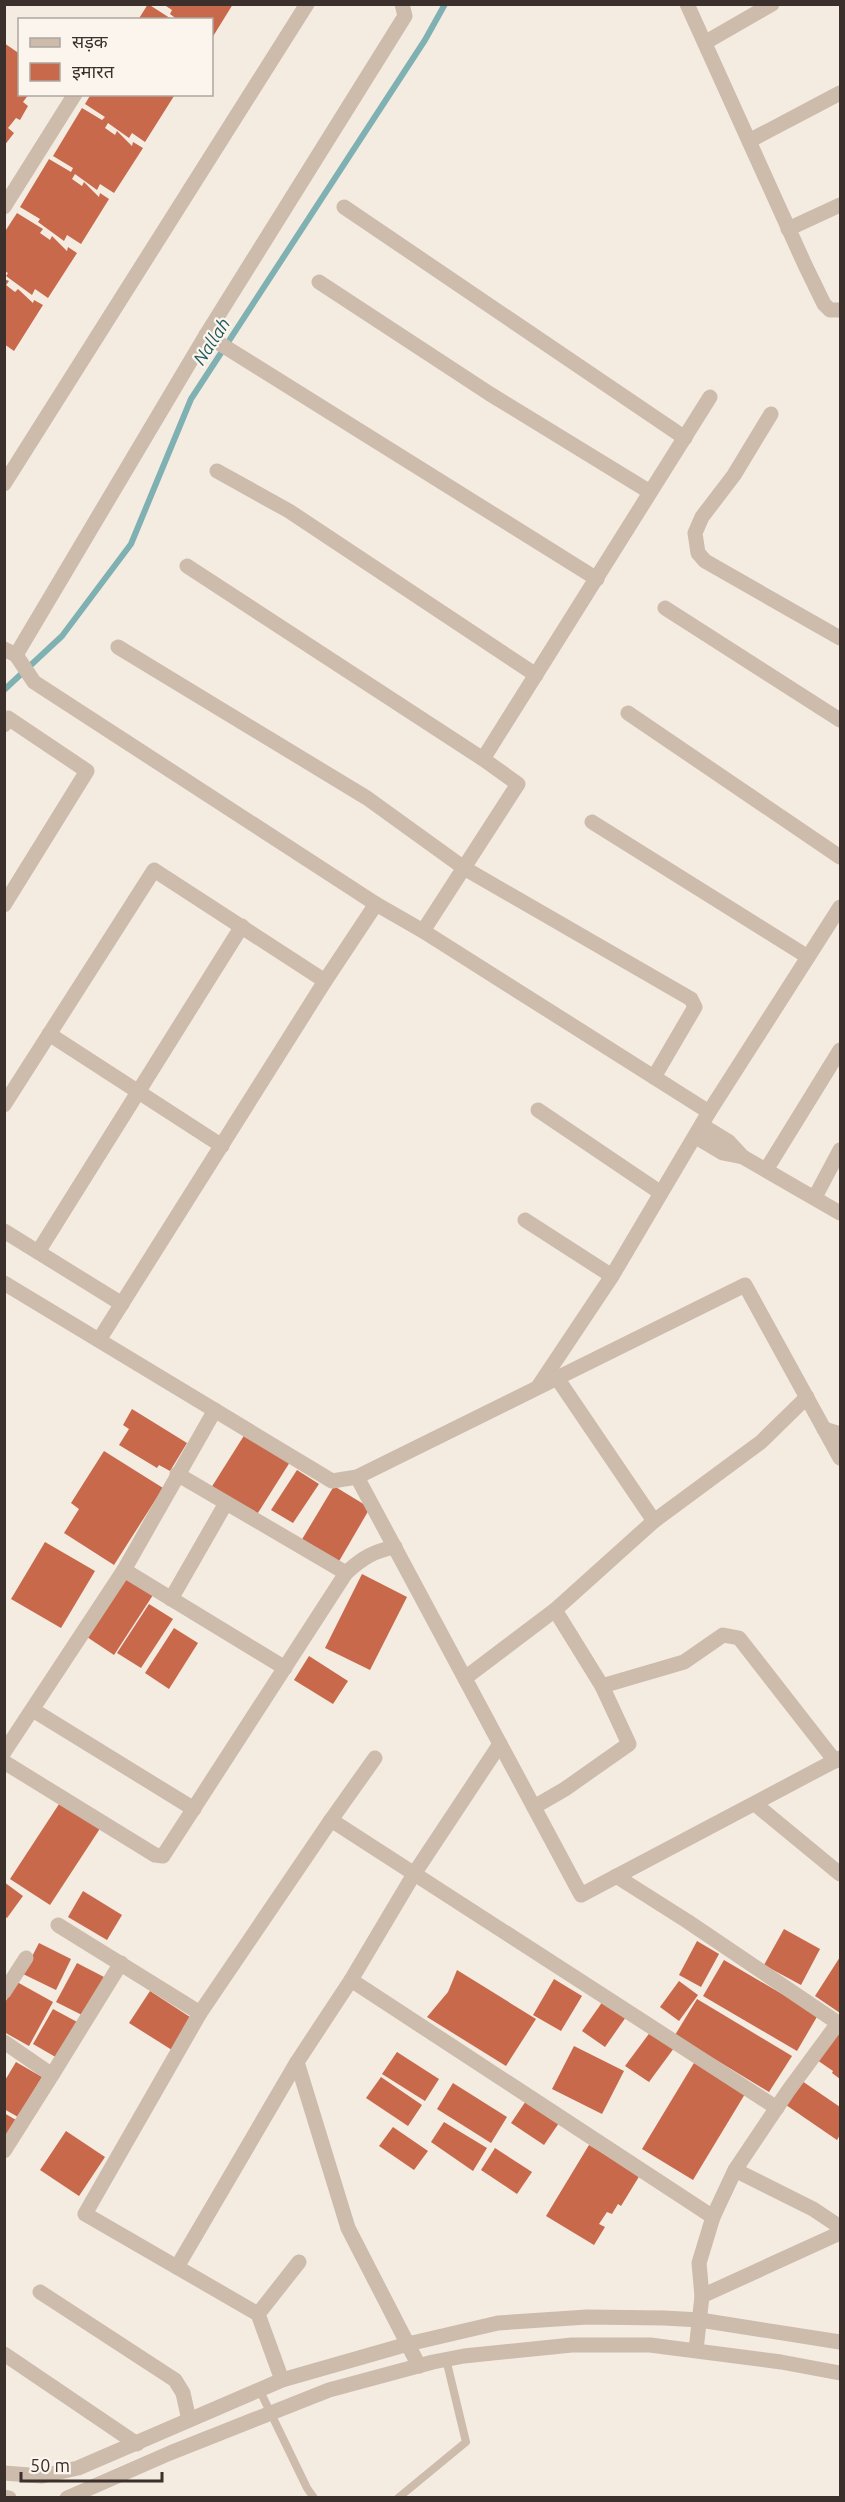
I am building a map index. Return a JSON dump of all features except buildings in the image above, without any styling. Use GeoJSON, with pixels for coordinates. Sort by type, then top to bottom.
{"type":"FeatureCollection","features":[{"type":"Feature","properties":{"kind":"street"},"geometry":{"type":"LineString","coordinates":[[4,484],[10,463],[307,4]]}},
{"type":"Feature","properties":{"kind":"street"},"geometry":{"type":"LineString","coordinates":[[402,4],[405,16],[10,652],[34,682],[376,904],[423,931],[654,1077],[703,1125],[729,1142],[743,1157],[840,1213]]}},
{"type":"Feature","properties":{"kind":"street"},"geometry":{"type":"LineString","coordinates":[[687,4],[824,304],[830,310],[840,310]]}},
{"type":"Feature","properties":{"kind":"street"},"geometry":{"type":"LineString","coordinates":[[705,42],[771,4]]}},
{"type":"Feature","properties":{"kind":"street"},"geometry":{"type":"LineString","coordinates":[[749,141],[840,93]]}},
{"type":"Feature","properties":{"kind":"street"},"geometry":{"type":"LineString","coordinates":[[4,207],[74,96]]}},
{"type":"Feature","properties":{"kind":"street"},"geometry":{"type":"LineString","coordinates":[[788,229],[840,205]]}},
{"type":"Feature","properties":{"kind":"street"},"geometry":{"type":"LineString","coordinates":[[344,207],[685,438]]}},
{"type":"Feature","properties":{"kind":"street"},"geometry":{"type":"LineString","coordinates":[[319,282],[490,394],[650,492]]}},
{"type":"Feature","properties":{"kind":"street"},"geometry":{"type":"LineString","coordinates":[[206,335],[597,579]]}},
{"type":"Feature","properties":{"kind":"street"},"geometry":{"type":"LineString","coordinates":[[483,759],[710,398]]}},
{"type":"Feature","properties":{"kind":"street"},"geometry":{"type":"LineString","coordinates":[[771,414],[734,475],[702,518],[695,533],[698,553],[705,561],[840,638]]}},
{"type":"Feature","properties":{"kind":"street"},"geometry":{"type":"LineString","coordinates":[[217,471],[289,511],[536,675]]}},
{"type":"Feature","properties":{"kind":"street"},"geometry":{"type":"LineString","coordinates":[[187,566],[518,784],[423,931]]}},
{"type":"Feature","properties":{"kind":"street"},"geometry":{"type":"LineString","coordinates":[[665,608],[840,720]]}},
{"type":"Feature","properties":{"kind":"street"},"geometry":{"type":"LineString","coordinates":[[118,647],[367,798],[464,868],[691,999],[694,1007],[654,1077]]}},
{"type":"Feature","properties":{"kind":"street"},"geometry":{"type":"LineString","coordinates":[[627,713],[840,857]]}},
{"type":"Feature","properties":{"kind":"street"},"geometry":{"type":"LineString","coordinates":[[4,724],[8,718],[87,771],[4,905]]}},
{"type":"Feature","properties":{"kind":"street"},"geometry":{"type":"LineString","coordinates":[[592,822],[808,957]]}},
{"type":"Feature","properties":{"kind":"street"},"geometry":{"type":"LineString","coordinates":[[4,1105],[154,870],[325,981]]}},
{"type":"Feature","properties":{"kind":"street"},"geometry":{"type":"LineString","coordinates":[[99,1340],[376,904]]}},
{"type":"Feature","properties":{"kind":"street"},"geometry":{"type":"LineString","coordinates":[[538,1387],[612,1275],[840,907]]}},
{"type":"Feature","properties":{"kind":"street"},"geometry":{"type":"LineString","coordinates":[[38,1252],[242,926]]}},
{"type":"Feature","properties":{"kind":"street"},"geometry":{"type":"LineString","coordinates":[[50,1034],[222,1146]]}},
{"type":"Feature","properties":{"kind":"street"},"geometry":{"type":"LineString","coordinates":[[766,1170],[840,1050]]}},
{"type":"Feature","properties":{"kind":"street"},"geometry":{"type":"LineString","coordinates":[[538,1110],[661,1193]]}},
{"type":"Feature","properties":{"kind":"street"},"geometry":{"type":"LineString","coordinates":[[815,1197],[840,1150]]}},
{"type":"Feature","properties":{"kind":"street"},"geometry":{"type":"LineString","coordinates":[[525,1220],[612,1275]]}},
{"type":"Feature","properties":{"kind":"street"},"geometry":{"type":"LineString","coordinates":[[4,1231],[122,1304]]}},
{"type":"Feature","properties":{"kind":"street"},"geometry":{"type":"LineString","coordinates":[[4,1283],[332,1481],[357,1477],[745,1285],[840,1458]]}},
{"type":"Feature","properties":{"kind":"street"},"geometry":{"type":"LineString","coordinates":[[557,1378],[654,1521]]}},
{"type":"Feature","properties":{"kind":"street"},"geometry":{"type":"LineString","coordinates":[[465,1678],[555,1610],[654,1521],[761,1442],[807,1397]]}},
{"type":"Feature","properties":{"kind":"street"},"geometry":{"type":"LineString","coordinates":[[4,1752],[124,1570],[215,1410]]}},
{"type":"Feature","properties":{"kind":"street"},"geometry":{"type":"LineString","coordinates":[[824,1429],[840,1434]]}},
{"type":"Feature","properties":{"kind":"street"},"geometry":{"type":"LineString","coordinates":[[177,1474],[346,1573]]}},
{"type":"Feature","properties":{"kind":"street"},"geometry":{"type":"LineString","coordinates":[[357,1477],[581,1895],[838,1760],[739,1638],[723,1635],[684,1662],[602,1686]]}},
{"type":"Feature","properties":{"kind":"street"},"geometry":{"type":"LineString","coordinates":[[171,1599],[226,1503]]}},
{"type":"Feature","properties":{"kind":"street"},"geometry":{"type":"LineString","coordinates":[[4,1762],[155,1855],[163,1856],[346,1573],[365,1557],[395,1547]]}},
{"type":"Feature","properties":{"kind":"street"},"geometry":{"type":"LineString","coordinates":[[124,1570],[285,1668]]}},
{"type":"Feature","properties":{"kind":"street"},"geometry":{"type":"LineString","coordinates":[[534,1807],[629,1744],[602,1686],[555,1610]]}},
{"type":"Feature","properties":{"kind":"street"},"geometry":{"type":"LineString","coordinates":[[33,1710],[194,1809]]}},
{"type":"Feature","properties":{"kind":"street"},"geometry":{"type":"LineString","coordinates":[[177,2267],[297,2062],[351,1980],[414,1874],[500,1744]]}},
{"type":"Feature","properties":{"kind":"street"},"geometry":{"type":"LineString","coordinates":[[282,2380],[258,2314],[85,2214],[200,2013],[375,1758]]}},
{"type":"Feature","properties":{"kind":"street"},"geometry":{"type":"LineString","coordinates":[[755,1804],[840,1874]]}},
{"type":"Feature","properties":{"kind":"street"},"geometry":{"type":"LineString","coordinates":[[331,1820],[777,2108]]}},
{"type":"Feature","properties":{"kind":"street"},"geometry":{"type":"LineString","coordinates":[[616,1876],[839,2024],[735,2170],[713,2217],[699,2263],[702,2296],[696,2350]]}},
{"type":"Feature","properties":{"kind":"street"},"geometry":{"type":"LineString","coordinates":[[58,1925],[200,2013]]}},
{"type":"Feature","properties":{"kind":"street"},"geometry":{"type":"LineString","coordinates":[[4,1992],[26,1958]]}},
{"type":"Feature","properties":{"kind":"street"},"geometry":{"type":"LineString","coordinates":[[4,2151],[121,1964]]}},
{"type":"Feature","properties":{"kind":"street"},"geometry":{"type":"LineString","coordinates":[[351,1980],[713,2217]]}},
{"type":"Feature","properties":{"kind":"street"},"geometry":{"type":"LineString","coordinates":[[4,2042],[52,2075]]}},
{"type":"Feature","properties":{"kind":"street"},"geometry":{"type":"LineString","coordinates":[[297,2062],[348,2228],[419,2366]]}},
{"type":"Feature","properties":{"kind":"street"},"geometry":{"type":"LineString","coordinates":[[735,2170],[813,2209],[840,2227]]}},
{"type":"Feature","properties":{"kind":"street"},"geometry":{"type":"LineString","coordinates":[[702,2296],[840,2232]]}},
{"type":"Feature","properties":{"kind":"street"},"geometry":{"type":"LineString","coordinates":[[258,2314],[299,2262]]}},
{"type":"Feature","properties":{"kind":"street"},"geometry":{"type":"LineString","coordinates":[[40,2292],[175,2380],[183,2393],[189,2420]]}},
{"type":"Feature","properties":{"kind":"street"},"geometry":{"type":"LineString","coordinates":[[4,2473],[42,2476],[78,2469],[282,2380],[408,2344],[498,2323],[587,2317],[700,2320],[840,2342]]}},
{"type":"Feature","properties":{"kind":"street"},"geometry":{"type":"LineString","coordinates":[[67,2498],[329,2390],[446,2360],[603,2343],[696,2350],[840,2373]]}},
{"type":"Feature","properties":{"kind":"street"},"geometry":{"type":"LineString","coordinates":[[4,2355],[137,2444]]}},
{"type":"Feature","properties":{"kind":"lane"},"geometry":{"type":"LineString","coordinates":[[398,2498],[466,2442],[446,2360]]}},
{"type":"Feature","properties":{"kind":"lane"},"geometry":{"type":"LineString","coordinates":[[260,2391],[314,2498]]}},
{"type":"Feature","properties":{"kind":"waterway","name":"Nallah"},"geometry":{"type":"LineString","coordinates":[[4,690],[62,636],[131,544],[191,399],[425,40],[445,4]]}}]}
